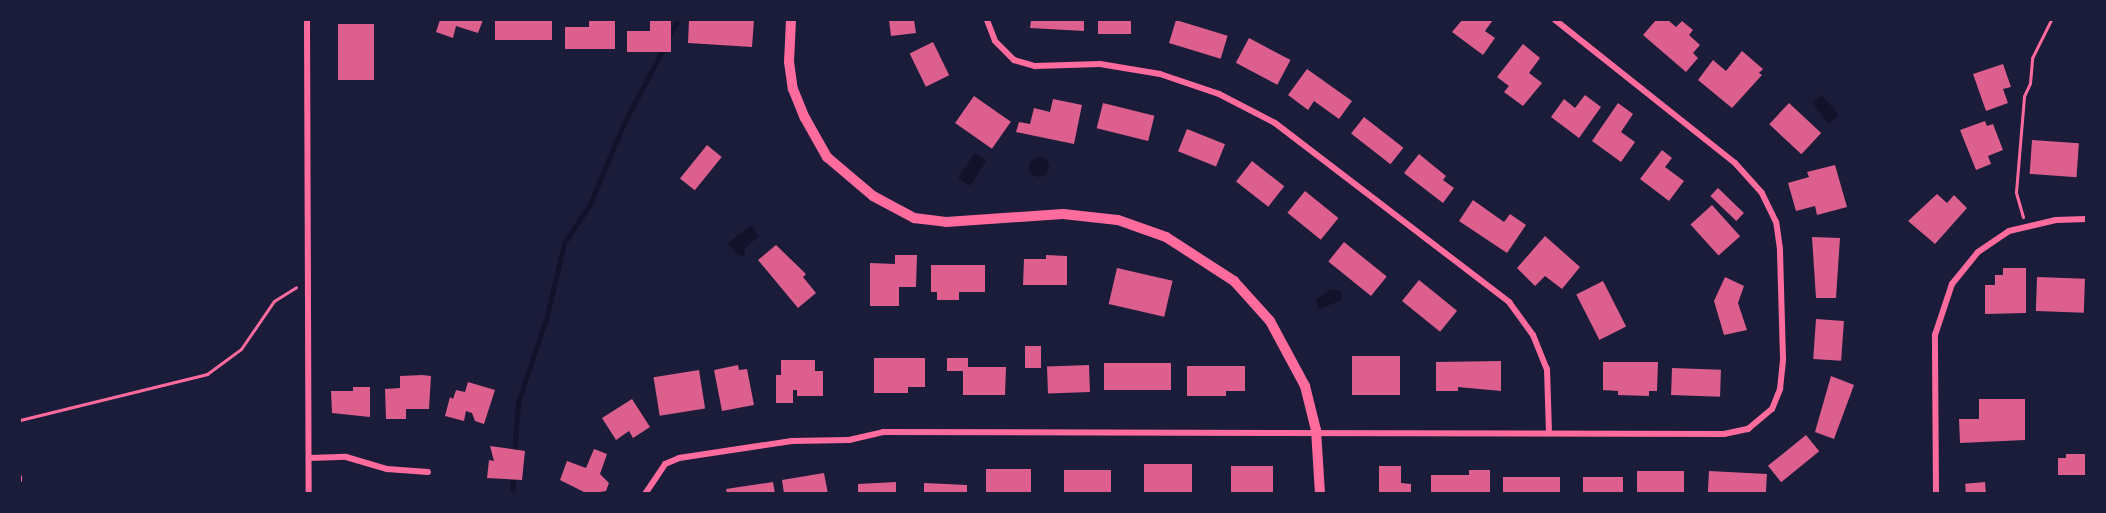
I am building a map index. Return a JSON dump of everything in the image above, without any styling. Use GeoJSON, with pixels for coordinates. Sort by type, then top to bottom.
{"type":"FeatureCollection","features":[{"type":"Feature","properties":{"kind":"street"},"geometry":{"type":"LineString","coordinates":[[307,20],[309,494]]}},
{"type":"Feature","properties":{"kind":"street"},"geometry":{"type":"LineString","coordinates":[[791,20],[789,62],[798,103],[827,157],[857,186],[902,212],[932,221],[978,222],[1082,214],[1128,222],[1166,237],[1218,267],[1270,321],[1299,371],[1316,430],[1320,494]]}},
{"type":"Feature","properties":{"kind":"street"},"geometry":{"type":"LineString","coordinates":[[987,20],[995,40],[1014,60],[1035,66],[1100,64],[1160,74],[1219,94],[1275,123],[1509,302],[1533,335],[1547,369],[1549,431]]}},
{"type":"Feature","properties":{"kind":"street"},"geometry":{"type":"LineString","coordinates":[[645,494],[665,464],[679,458],[792,441],[849,440],[883,432],[1316,430],[1724,434],[1748,429],[1772,410],[1780,389],[1783,359],[1780,249],[1776,222],[1762,194],[1735,163],[1555,20]]}},
{"type":"Feature","properties":{"kind":"street"},"geometry":{"type":"LineString","coordinates":[[1936,494],[1934,380],[1939,316],[1952,284],[1978,252],[2009,231],[2027,225],[2086,219]]}},
{"type":"Feature","properties":{"kind":"street"},"geometry":{"type":"LineString","coordinates":[[309,458],[346,457],[387,469],[428,472]]}},
{"type":"Feature","properties":{"kind":"path"},"geometry":{"type":"LineString","coordinates":[[2027,225],[2016,192],[2024,96],[2030,83],[2032,58],[2051,20]]}},
{"type":"Feature","properties":{"kind":"path"},"geometry":{"type":"LineString","coordinates":[[20,420],[207,374],[241,349],[281,296],[309,284]]}},
{"type":"Feature","properties":{"kind":"shaded area"},"geometry":{"type":"Polygon","coordinates":[[[1822,95],[1839,115],[1829,123],[1812,103],[1822,95]]]}},
{"type":"Feature","properties":{"kind":"shaded area"},"geometry":{"type":"Polygon","coordinates":[[[975,153],[987,161],[970,186],[958,178],[975,153]]]}},
{"type":"Feature","properties":{"kind":"shaded area"},"geometry":{"type":"Polygon","coordinates":[[[1039,157],[1046,160],[1049,167],[1046,174],[1039,177],[1032,174],[1029,167],[1032,160],[1039,157]]]}},
{"type":"Feature","properties":{"kind":"shaded area"},"geometry":{"type":"Polygon","coordinates":[[[751,225],[759,236],[745,248],[744,256],[738,255],[728,243],[751,225]]]}},
{"type":"Feature","properties":{"kind":"shaded area"},"geometry":{"type":"Polygon","coordinates":[[[1331,289],[1341,291],[1342,300],[1319,309],[1316,299],[1331,289]]]}},
{"type":"Feature","properties":{"kind":"building"},"geometry":{"type":"Polygon","coordinates":[[[440,20],[483,20],[478,33],[456,26],[453,38],[436,32],[440,20]]]}},
{"type":"Feature","properties":{"kind":"building"},"geometry":{"type":"Polygon","coordinates":[[[495,20],[552,20],[552,40],[495,40],[495,20]]]}},
{"type":"Feature","properties":{"kind":"building"},"geometry":{"type":"Polygon","coordinates":[[[589,20],[615,20],[615,49],[565,49],[565,27],[589,27],[589,20]]]}},
{"type":"Feature","properties":{"kind":"building"},"geometry":{"type":"Polygon","coordinates":[[[650,20],[671,20],[671,52],[627,52],[627,31],[650,31],[650,20]]]}},
{"type":"Feature","properties":{"kind":"building"},"geometry":{"type":"Polygon","coordinates":[[[689,20],[754,20],[752,47],[688,43],[689,20]]]}},
{"type":"Feature","properties":{"kind":"building"},"geometry":{"type":"Polygon","coordinates":[[[889,20],[914,20],[916,33],[891,36],[889,20]]]}},
{"type":"Feature","properties":{"kind":"building"},"geometry":{"type":"Polygon","coordinates":[[[1031,20],[1084,20],[1084,31],[1030,28],[1031,20]]]}},
{"type":"Feature","properties":{"kind":"building"},"geometry":{"type":"Polygon","coordinates":[[[1098,20],[1131,20],[1131,34],[1098,34],[1098,20]]]}},
{"type":"Feature","properties":{"kind":"building"},"geometry":{"type":"Polygon","coordinates":[[[1176,20],[1228,36],[1221,59],[1169,43],[1176,20]]]}},
{"type":"Feature","properties":{"kind":"building"},"geometry":{"type":"Polygon","coordinates":[[[1462,20],[1493,20],[1485,31],[1495,38],[1483,55],[1452,32],[1462,20]]]}},
{"type":"Feature","properties":{"kind":"building"},"geometry":{"type":"Polygon","coordinates":[[[1656,20],[1668,20],[1676,27],[1682,21],[1693,30],[1689,35],[1700,45],[1693,53],[1698,58],[1686,72],[1643,35],[1656,20]]]}},
{"type":"Feature","properties":{"kind":"building"},"geometry":{"type":"Polygon","coordinates":[[[338,24],[374,24],[374,80],[338,80],[338,24]]]}},
{"type":"Feature","properties":{"kind":"building"},"geometry":{"type":"Polygon","coordinates":[[[1249,38],[1290,60],[1277,85],[1236,63],[1249,38]]]}},
{"type":"Feature","properties":{"kind":"building"},"geometry":{"type":"Polygon","coordinates":[[[933,42],[949,75],[926,87],[910,53],[933,42]]]}},
{"type":"Feature","properties":{"kind":"building"},"geometry":{"type":"Polygon","coordinates":[[[1523,44],[1540,58],[1529,73],[1542,83],[1523,106],[1504,92],[1509,86],[1497,77],[1523,44]]]}},
{"type":"Feature","properties":{"kind":"building"},"geometry":{"type":"Polygon","coordinates":[[[1742,51],[1763,69],[1759,73],[1762,75],[1732,108],[1698,80],[1713,60],[1726,71],[1742,51]]]}},
{"type":"Feature","properties":{"kind":"building"},"geometry":{"type":"Polygon","coordinates":[[[2003,64],[2011,87],[2003,89],[2008,103],[1986,111],[1973,74],[2003,64]]]}},
{"type":"Feature","properties":{"kind":"building"},"geometry":{"type":"Polygon","coordinates":[[[1307,69],[1352,101],[1339,119],[1314,101],[1308,110],[1288,95],[1307,69]]]}},
{"type":"Feature","properties":{"kind":"building"},"geometry":{"type":"Polygon","coordinates":[[[1585,95],[1601,107],[1579,138],[1551,117],[1564,99],[1575,108],[1585,95]]]}},
{"type":"Feature","properties":{"kind":"building"},"geometry":{"type":"Polygon","coordinates":[[[974,96],[1011,122],[992,149],[955,123],[974,96]]]}},
{"type":"Feature","properties":{"kind":"building"},"geometry":{"type":"Polygon","coordinates":[[[1053,99],[1082,105],[1074,144],[1016,132],[1019,122],[1030,124],[1034,108],[1050,112],[1053,99]]]}},
{"type":"Feature","properties":{"kind":"building"},"geometry":{"type":"Polygon","coordinates":[[[1103,103],[1154,116],[1148,141],[1097,128],[1103,103]]]}},
{"type":"Feature","properties":{"kind":"building"},"geometry":{"type":"Polygon","coordinates":[[[1618,103],[1633,114],[1621,132],[1635,142],[1621,162],[1592,141],[1618,103]]]}},
{"type":"Feature","properties":{"kind":"building"},"geometry":{"type":"Polygon","coordinates":[[[1789,103],[1821,133],[1801,154],[1769,124],[1789,103]]]}},
{"type":"Feature","properties":{"kind":"building"},"geometry":{"type":"Polygon","coordinates":[[[1364,117],[1403,148],[1390,164],[1351,134],[1364,117]]]}},
{"type":"Feature","properties":{"kind":"building"},"geometry":{"type":"Polygon","coordinates":[[[1985,121],[1987,126],[1993,124],[2003,150],[1988,156],[1991,164],[1976,170],[1960,130],[1985,121]]]}},
{"type":"Feature","properties":{"kind":"building"},"geometry":{"type":"Polygon","coordinates":[[[1187,129],[1225,144],[1216,167],[1178,151],[1187,129]]]}},
{"type":"Feature","properties":{"kind":"building"},"geometry":{"type":"Polygon","coordinates":[[[2032,140],[2079,143],[2077,177],[2030,174],[2032,140]]]}},
{"type":"Feature","properties":{"kind":"building"},"geometry":{"type":"Polygon","coordinates":[[[707,145],[722,157],[695,190],[680,178],[707,145]]]}},
{"type":"Feature","properties":{"kind":"building"},"geometry":{"type":"Polygon","coordinates":[[[1662,150],[1672,158],[1665,167],[1684,181],[1669,201],[1640,179],[1662,150]]]}},
{"type":"Feature","properties":{"kind":"building"},"geometry":{"type":"Polygon","coordinates":[[[1419,154],[1446,176],[1443,180],[1454,188],[1443,203],[1404,173],[1419,154]]]}},
{"type":"Feature","properties":{"kind":"building"},"geometry":{"type":"Polygon","coordinates":[[[1252,161],[1284,186],[1268,207],[1236,181],[1252,161]]]}},
{"type":"Feature","properties":{"kind":"building"},"geometry":{"type":"Polygon","coordinates":[[[1835,165],[1847,207],[1817,215],[1815,206],[1796,211],[1788,183],[1809,177],[1807,172],[1835,165]]]}},
{"type":"Feature","properties":{"kind":"building"},"geometry":{"type":"Polygon","coordinates":[[[1718,188],[1744,213],[1736,221],[1710,196],[1718,188]]]}},
{"type":"Feature","properties":{"kind":"building"},"geometry":{"type":"Polygon","coordinates":[[[1305,191],[1338,218],[1321,240],[1287,213],[1305,191]]]}},
{"type":"Feature","properties":{"kind":"building"},"geometry":{"type":"Polygon","coordinates":[[[1937,194],[1947,203],[1954,195],[1967,208],[1935,244],[1908,221],[1937,194]]]}},
{"type":"Feature","properties":{"kind":"building"},"geometry":{"type":"Polygon","coordinates":[[[1473,200],[1504,222],[1510,214],[1526,225],[1507,253],[1459,221],[1473,200]]]}},
{"type":"Feature","properties":{"kind":"building"},"geometry":{"type":"Polygon","coordinates":[[[1712,205],[1740,236],[1719,256],[1690,224],[1712,205]]]}},
{"type":"Feature","properties":{"kind":"building"},"geometry":{"type":"Polygon","coordinates":[[[1545,236],[1580,267],[1562,289],[1545,276],[1535,286],[1517,268],[1545,236]]]}},
{"type":"Feature","properties":{"kind":"building"},"geometry":{"type":"Polygon","coordinates":[[[1812,237],[1840,238],[1836,298],[1816,298],[1812,237]]]}},
{"type":"Feature","properties":{"kind":"building"},"geometry":{"type":"Polygon","coordinates":[[[1344,242],[1387,277],[1371,296],[1328,261],[1344,242]]]}},
{"type":"Feature","properties":{"kind":"building"},"geometry":{"type":"Polygon","coordinates":[[[776,245],[806,274],[803,277],[816,293],[798,308],[758,260],[776,245]]]}},
{"type":"Feature","properties":{"kind":"building"},"geometry":{"type":"Polygon","coordinates":[[[895,255],[917,255],[916,287],[899,287],[899,306],[870,306],[870,263],[895,264],[895,255]]]}},
{"type":"Feature","properties":{"kind":"building"},"geometry":{"type":"Polygon","coordinates":[[[1046,255],[1067,256],[1067,285],[1023,285],[1024,259],[1046,259],[1046,255]]]}},
{"type":"Feature","properties":{"kind":"building"},"geometry":{"type":"Polygon","coordinates":[[[931,265],[985,265],[985,292],[959,292],[959,300],[937,300],[937,292],[931,292],[931,265]]]}},
{"type":"Feature","properties":{"kind":"building"},"geometry":{"type":"Polygon","coordinates":[[[1117,268],[1173,281],[1164,317],[1109,304],[1117,268]]]}},
{"type":"Feature","properties":{"kind":"building"},"geometry":{"type":"Polygon","coordinates":[[[2003,268],[2026,268],[2026,313],[1985,314],[1985,285],[1995,285],[1995,275],[2003,275],[2003,268]]]}},
{"type":"Feature","properties":{"kind":"building"},"geometry":{"type":"Polygon","coordinates":[[[1725,277],[1744,286],[1738,303],[1747,330],[1724,335],[1714,301],[1725,277]]]}},
{"type":"Feature","properties":{"kind":"building"},"geometry":{"type":"Polygon","coordinates":[[[2037,277],[2085,279],[2084,313],[2036,311],[2037,277]]]}},
{"type":"Feature","properties":{"kind":"building"},"geometry":{"type":"Polygon","coordinates":[[[1419,280],[1457,311],[1440,332],[1402,301],[1419,280]]]}},
{"type":"Feature","properties":{"kind":"building"},"geometry":{"type":"Polygon","coordinates":[[[1603,281],[1626,326],[1599,340],[1576,295],[1603,281]]]}},
{"type":"Feature","properties":{"kind":"building"},"geometry":{"type":"Polygon","coordinates":[[[1816,319],[1844,321],[1841,361],[1813,359],[1816,319]]]}},
{"type":"Feature","properties":{"kind":"building"},"geometry":{"type":"Polygon","coordinates":[[[1025,346],[1041,346],[1041,368],[1025,368],[1025,346]]]}},
{"type":"Feature","properties":{"kind":"building"},"geometry":{"type":"Polygon","coordinates":[[[1352,356],[1400,356],[1400,395],[1352,395],[1352,356]]]}},
{"type":"Feature","properties":{"kind":"building"},"geometry":{"type":"Polygon","coordinates":[[[874,358],[925,358],[925,387],[908,387],[908,393],[874,393],[874,358]]]}},
{"type":"Feature","properties":{"kind":"building"},"geometry":{"type":"Polygon","coordinates":[[[947,358],[968,358],[968,367],[1006,367],[1005,395],[963,395],[963,371],[947,371],[947,358]]]}},
{"type":"Feature","properties":{"kind":"building"},"geometry":{"type":"Polygon","coordinates":[[[781,360],[815,360],[815,371],[823,371],[823,396],[797,396],[797,390],[793,390],[793,403],[776,403],[776,375],[781,375],[781,360]]]}},
{"type":"Feature","properties":{"kind":"building"},"geometry":{"type":"Polygon","coordinates":[[[1501,361],[1501,391],[1458,387],[1458,391],[1436,391],[1436,362],[1501,361]]]}},
{"type":"Feature","properties":{"kind":"building"},"geometry":{"type":"Polygon","coordinates":[[[1603,362],[1658,362],[1657,391],[1649,391],[1649,396],[1618,395],[1618,391],[1603,390],[1603,362]]]}},
{"type":"Feature","properties":{"kind":"building"},"geometry":{"type":"Polygon","coordinates":[[[1104,363],[1171,363],[1171,390],[1104,390],[1104,363]]]}},
{"type":"Feature","properties":{"kind":"building"},"geometry":{"type":"Polygon","coordinates":[[[738,365],[739,370],[747,369],[754,405],[722,411],[714,370],[738,365]]]}},
{"type":"Feature","properties":{"kind":"building"},"geometry":{"type":"Polygon","coordinates":[[[1089,365],[1090,392],[1048,393],[1047,366],[1089,365]]]}},
{"type":"Feature","properties":{"kind":"building"},"geometry":{"type":"Polygon","coordinates":[[[1187,366],[1245,366],[1245,391],[1226,391],[1226,396],[1187,396],[1187,366]]]}},
{"type":"Feature","properties":{"kind":"building"},"geometry":{"type":"Polygon","coordinates":[[[1672,368],[1721,370],[1720,397],[1671,395],[1672,368]]]}},
{"type":"Feature","properties":{"kind":"building"},"geometry":{"type":"Polygon","coordinates":[[[699,370],[705,409],[660,416],[654,377],[699,370]]]}},
{"type":"Feature","properties":{"kind":"building"},"geometry":{"type":"Polygon","coordinates":[[[400,376],[431,376],[429,409],[406,409],[406,419],[386,419],[385,389],[400,388],[400,376]]]}},
{"type":"Feature","properties":{"kind":"building"},"geometry":{"type":"Polygon","coordinates":[[[1831,376],[1854,385],[1834,439],[1815,432],[1831,376]]]}},
{"type":"Feature","properties":{"kind":"building"},"geometry":{"type":"Polygon","coordinates":[[[468,382],[495,390],[484,424],[475,421],[472,413],[466,411],[464,421],[445,416],[450,397],[453,399],[456,390],[465,392],[468,382]]]}},
{"type":"Feature","properties":{"kind":"building"},"geometry":{"type":"Polygon","coordinates":[[[353,387],[370,387],[370,417],[332,413],[331,391],[353,391],[353,387]]]}},
{"type":"Feature","properties":{"kind":"building"},"geometry":{"type":"Polygon","coordinates":[[[632,399],[650,427],[633,438],[629,431],[616,440],[602,418],[632,399]]]}},
{"type":"Feature","properties":{"kind":"building"},"geometry":{"type":"Polygon","coordinates":[[[1979,399],[2025,399],[2025,440],[1960,443],[1959,419],[1979,419],[1979,399]]]}},
{"type":"Feature","properties":{"kind":"building"},"geometry":{"type":"Polygon","coordinates":[[[1806,435],[1819,451],[1781,482],[1768,466],[1806,435]]]}},
{"type":"Feature","properties":{"kind":"building"},"geometry":{"type":"Polygon","coordinates":[[[490,446],[525,451],[522,480],[487,478],[489,460],[494,461],[490,446]]]}},
{"type":"Feature","properties":{"kind":"building"},"geometry":{"type":"Polygon","coordinates":[[[594,449],[607,454],[600,474],[609,483],[606,491],[588,494],[560,480],[567,461],[586,468],[594,449]]]}},
{"type":"Feature","properties":{"kind":"building"},"geometry":{"type":"Polygon","coordinates":[[[2066,454],[2086,454],[2086,475],[2058,475],[2058,458],[2066,458],[2066,454]]]}},
{"type":"Feature","properties":{"kind":"building"},"geometry":{"type":"Polygon","coordinates":[[[1144,464],[1192,464],[1192,493],[1144,493],[1144,464]]]}},
{"type":"Feature","properties":{"kind":"building"},"geometry":{"type":"Polygon","coordinates":[[[1231,466],[1273,466],[1273,494],[1231,494],[1231,466]]]}},
{"type":"Feature","properties":{"kind":"building"},"geometry":{"type":"Polygon","coordinates":[[[1379,466],[1401,466],[1401,483],[1411,484],[1411,494],[1379,494],[1379,466]]]}},
{"type":"Feature","properties":{"kind":"building"},"geometry":{"type":"Polygon","coordinates":[[[986,469],[1031,469],[1031,494],[986,494],[986,469]]]}},
{"type":"Feature","properties":{"kind":"building"},"geometry":{"type":"Polygon","coordinates":[[[1064,470],[1111,470],[1111,494],[1064,494],[1064,470]]]}},
{"type":"Feature","properties":{"kind":"building"},"geometry":{"type":"Polygon","coordinates":[[[1469,470],[1490,470],[1490,494],[1431,494],[1431,475],[1469,475],[1469,470]]]}},
{"type":"Feature","properties":{"kind":"building"},"geometry":{"type":"Polygon","coordinates":[[[1637,471],[1684,471],[1684,494],[1637,494],[1637,471]]]}},
{"type":"Feature","properties":{"kind":"building"},"geometry":{"type":"Polygon","coordinates":[[[1709,471],[1767,474],[1766,494],[1708,494],[1709,471]]]}},
{"type":"Feature","properties":{"kind":"building"},"geometry":{"type":"Polygon","coordinates":[[[824,473],[828,494],[784,494],[782,480],[824,473]]]}},
{"type":"Feature","properties":{"kind":"building"},"geometry":{"type":"Polygon","coordinates":[[[1503,477],[1560,477],[1560,494],[1503,494],[1503,477]]]}},
{"type":"Feature","properties":{"kind":"building"},"geometry":{"type":"Polygon","coordinates":[[[1583,477],[1623,477],[1623,494],[1583,494],[1583,477]]]}},
{"type":"Feature","properties":{"kind":"building"},"geometry":{"type":"Polygon","coordinates":[[[773,482],[775,494],[727,494],[726,489],[773,482]]]}},
{"type":"Feature","properties":{"kind":"building"},"geometry":{"type":"Polygon","coordinates":[[[896,482],[896,494],[858,494],[858,484],[896,482]]]}},
{"type":"Feature","properties":{"kind":"building"},"geometry":{"type":"Polygon","coordinates":[[[1985,482],[1986,494],[1966,494],[1965,484],[1985,482]]]}},
{"type":"Feature","properties":{"kind":"building"},"geometry":{"type":"Polygon","coordinates":[[[924,483],[967,485],[967,494],[924,494],[924,483]]]}},
{"type":"Feature","properties":{"kind":"waterway"},"geometry":{"type":"LineString","coordinates":[[668,38],[678,20]]}},
{"type":"Feature","properties":{"kind":"waterway"},"geometry":{"type":"LineString","coordinates":[[514,456],[518,402],[547,316],[564,243],[589,206],[624,123],[664,47]]}},
{"type":"Feature","properties":{"kind":"waterway"},"geometry":{"type":"LineString","coordinates":[[512,494],[513,474]]}}]}
